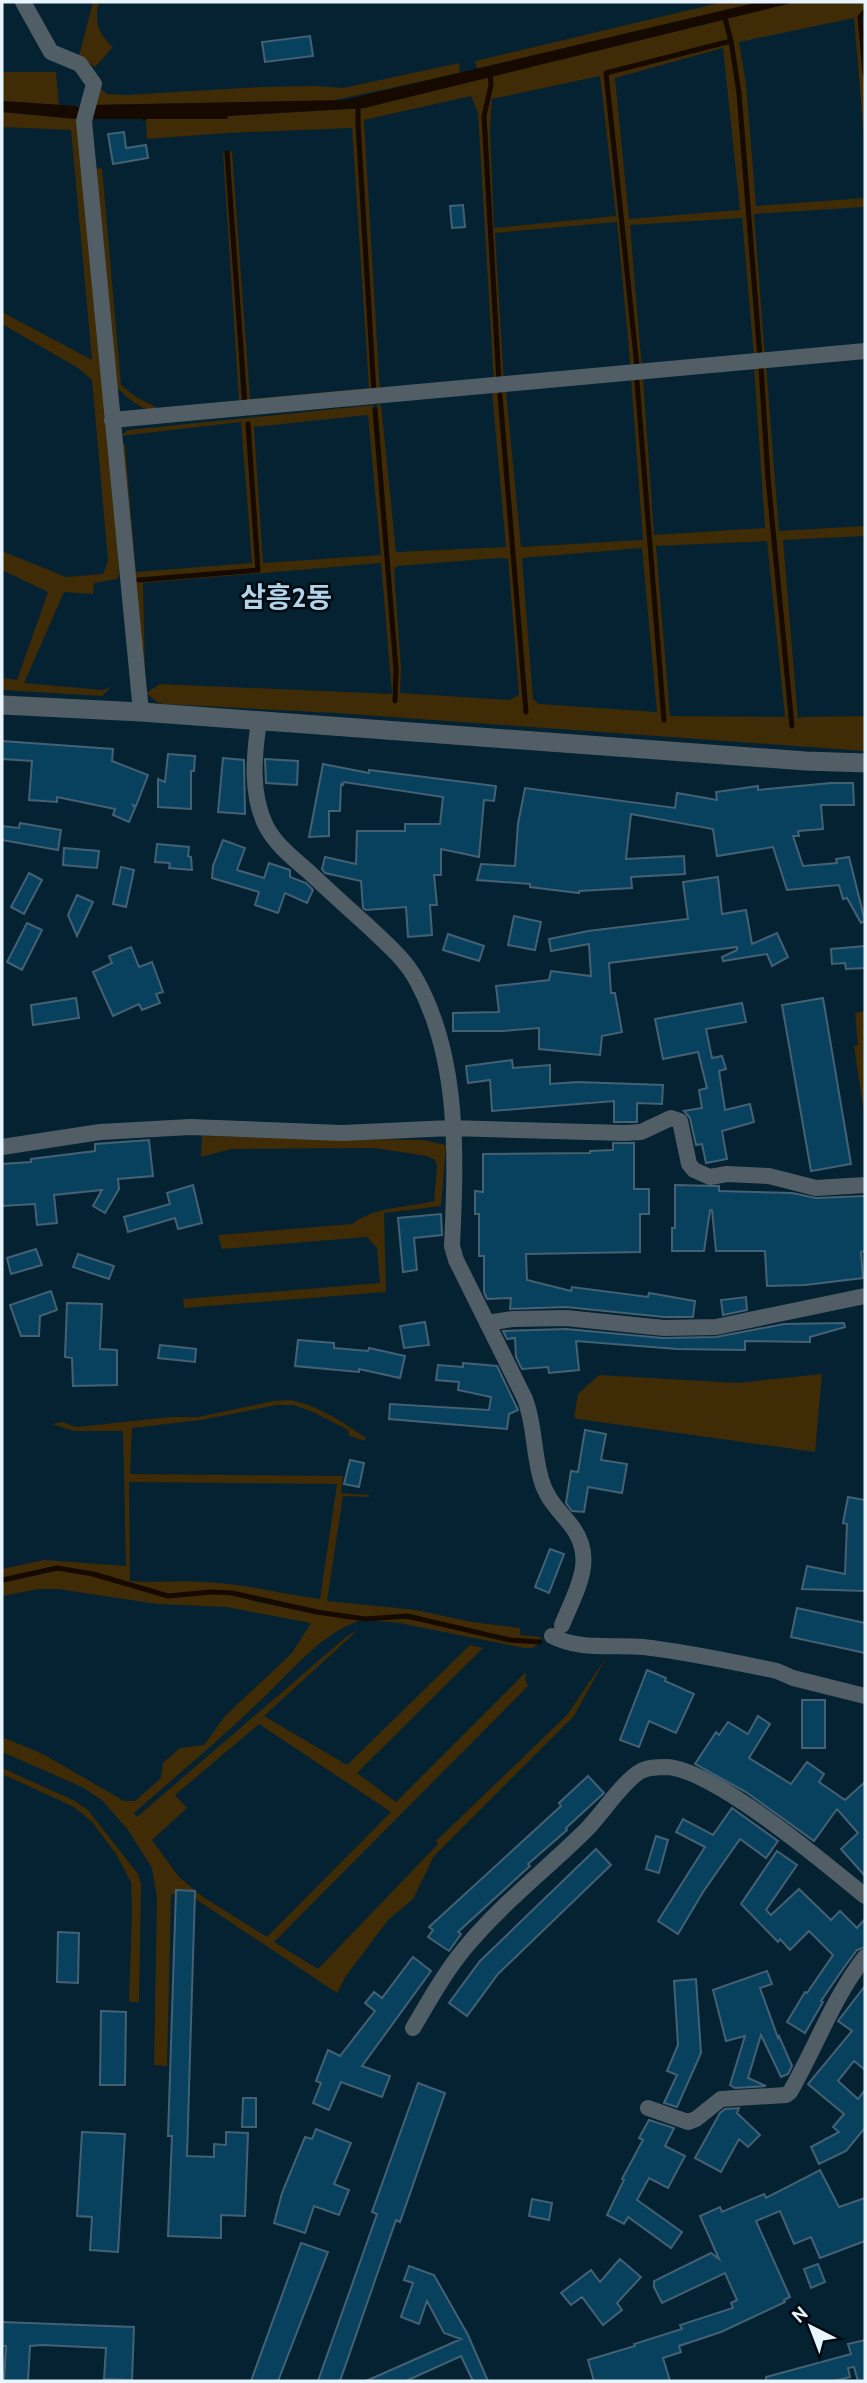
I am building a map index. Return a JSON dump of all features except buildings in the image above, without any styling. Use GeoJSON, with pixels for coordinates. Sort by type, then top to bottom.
{"type":"FeatureCollection","features":[{"type":"Feature","properties":{"kind":"street"},"geometry":{"type":"LineString","coordinates":[[23,2],[51,52],[80,64],[94,84],[84,121],[141,712]]}},
{"type":"Feature","properties":{"kind":"street"},"geometry":{"type":"LineString","coordinates":[[112,420],[865,351]]}},
{"type":"Feature","properties":{"kind":"street"},"geometry":{"type":"LineString","coordinates":[[2,705],[141,712],[819,762],[865,763]]}},
{"type":"Feature","properties":{"kind":"street"},"geometry":{"type":"LineString","coordinates":[[259,721],[254,774],[266,827],[291,857],[388,945],[409,969],[423,993],[444,1051],[450,1082],[454,1185],[452,1246],[463,1277],[507,1359],[532,1418],[540,1477],[545,1490],[580,1540],[585,1556],[583,1571],[557,1631],[559,1640],[601,1647],[643,1647],[777,1671],[793,1678],[865,1696]]}},
{"type":"Feature","properties":{"kind":"street"},"geometry":{"type":"LineString","coordinates":[[2,1147],[100,1132],[177,1128],[342,1133],[451,1128],[632,1133],[641,1132],[671,1118],[680,1121],[689,1164],[694,1170],[710,1177],[727,1174],[769,1176],[816,1188],[865,1185]]}},
{"type":"Feature","properties":{"kind":"street"},"geometry":{"type":"LineString","coordinates":[[487,1322],[566,1318],[664,1328],[716,1327],[865,1296]]}},
{"type":"Feature","properties":{"kind":"street"},"geometry":{"type":"LineString","coordinates":[[413,2028],[442,1979],[482,1928],[587,1829],[627,1783],[640,1772],[654,1767],[671,1768],[714,1785],[800,1844],[865,1896]]}},
{"type":"Feature","properties":{"kind":"street"},"geometry":{"type":"LineString","coordinates":[[648,2108],[688,2122],[696,2119],[721,2099],[786,2095],[808,2062],[838,1997],[865,1956]]}},
{"type":"Feature","properties":{"kind":"shaded area"},"geometry":{"type":"Polygon","coordinates":[[[93,2],[99,2],[98,27],[113,47],[95,67],[79,56],[93,2]]]}},
{"type":"Feature","properties":{"kind":"shaded area"},"geometry":{"type":"Polygon","coordinates":[[[723,2],[759,2],[477,69],[475,61],[723,2]]]}},
{"type":"Feature","properties":{"kind":"shaded area"},"geometry":{"type":"Polygon","coordinates":[[[759,2],[796,2],[364,108],[228,116],[227,119],[92,119],[94,105],[344,100],[759,2]]]}},
{"type":"Feature","properties":{"kind":"shaded area"},"geometry":{"type":"Polygon","coordinates":[[[796,2],[865,2],[865,9],[859,17],[865,94],[865,150],[854,18],[739,42],[746,84],[756,206],[865,198],[865,207],[754,214],[765,357],[762,357],[741,92],[728,18],[796,2]]]}},
{"type":"Feature","properties":{"kind":"shaded area"},"geometry":{"type":"Polygon","coordinates":[[[723,20],[730,40],[604,74],[622,223],[635,370],[631,371],[617,222],[495,233],[504,382],[500,383],[485,116],[493,76],[723,20]],[[600,76],[492,99],[490,128],[494,228],[616,216],[600,76]]]}},
{"type":"Feature","properties":{"kind":"shaded area"},"geometry":{"type":"Polygon","coordinates":[[[730,43],[737,95],[758,357],[754,358],[742,218],[630,225],[642,370],[639,370],[608,74],[730,43]],[[723,48],[615,78],[629,219],[740,210],[723,48]]]}},
{"type":"Feature","properties":{"kind":"shaded area"},"geometry":{"type":"Polygon","coordinates":[[[459,63],[460,73],[330,101],[94,105],[100,88],[107,94],[126,95],[261,87],[343,88],[459,63]]]}},
{"type":"Feature","properties":{"kind":"shaded area"},"geometry":{"type":"Polygon","coordinates":[[[2,72],[56,72],[59,105],[2,101],[2,72]]]}},
{"type":"Feature","properties":{"kind":"shaded area"},"geometry":{"type":"Polygon","coordinates":[[[489,77],[490,84],[482,117],[497,383],[494,384],[478,113],[471,96],[364,120],[380,393],[375,394],[358,123],[373,395],[247,406],[228,152],[232,151],[250,399],[369,388],[352,128],[147,139],[146,119],[227,119],[227,116],[364,108],[489,77]]]}},
{"type":"Feature","properties":{"kind":"shaded area"},"geometry":{"type":"Polygon","coordinates":[[[2,101],[76,106],[80,109],[77,119],[2,112],[2,101]]]}},
{"type":"Feature","properties":{"kind":"shaded area"},"geometry":{"type":"Polygon","coordinates":[[[2,112],[77,119],[116,515],[119,574],[117,579],[94,583],[93,594],[64,592],[24,683],[102,690],[111,687],[102,696],[2,690],[2,678],[17,680],[48,592],[2,570],[2,551],[66,577],[103,574],[108,561],[92,380],[78,368],[2,324],[2,312],[92,360],[71,130],[2,127],[2,112]]]}},
{"type":"Feature","properties":{"kind":"shaded area"},"geometry":{"type":"Polygon","coordinates":[[[227,152],[242,408],[182,414],[158,413],[138,405],[117,387],[95,169],[102,168],[121,385],[136,397],[158,408],[239,401],[223,153],[227,152]]]}},
{"type":"Feature","properties":{"kind":"shaded area"},"geometry":{"type":"Polygon","coordinates":[[[766,364],[779,531],[865,526],[865,536],[783,540],[798,719],[865,716],[865,751],[336,713],[164,704],[146,693],[160,684],[392,694],[381,563],[143,583],[145,676],[141,681],[117,442],[125,445],[136,572],[252,563],[241,422],[120,436],[128,430],[373,405],[391,590],[396,703],[398,669],[377,405],[381,404],[396,552],[506,547],[492,392],[498,392],[526,714],[501,392],[506,391],[521,547],[643,540],[631,379],[636,379],[665,721],[638,379],[643,378],[654,535],[765,528],[754,366],[759,365],[766,478],[790,727],[793,728],[770,476],[763,365],[766,364]],[[368,415],[254,427],[263,563],[381,555],[368,415]],[[248,425],[256,569],[137,580],[260,571],[248,425]],[[767,541],[656,546],[670,716],[785,717],[767,541]],[[642,548],[522,558],[533,699],[539,704],[657,712],[642,548]],[[508,559],[397,566],[394,571],[401,668],[400,693],[509,700],[519,695],[508,559]]]}},
{"type":"Feature","properties":{"kind":"shaded area"},"geometry":{"type":"Polygon","coordinates":[[[865,1011],[865,1120],[854,1046],[858,1045],[855,1013],[865,1011]]]}},
{"type":"Feature","properties":{"kind":"shaded area"},"geometry":{"type":"Polygon","coordinates":[[[202,1136],[424,1140],[446,1145],[441,1206],[384,1213],[386,1292],[184,1308],[183,1299],[380,1283],[377,1248],[367,1237],[222,1249],[218,1235],[352,1224],[381,1211],[434,1201],[437,1166],[435,1160],[427,1156],[373,1148],[231,1149],[201,1157],[202,1136]]]}},
{"type":"Feature","properties":{"kind":"shaded area"},"geometry":{"type":"Polygon","coordinates":[[[822,1374],[815,1452],[574,1417],[578,1394],[599,1375],[737,1383],[822,1374]]]}},
{"type":"Feature","properties":{"kind":"shaded area"},"geometry":{"type":"Polygon","coordinates":[[[290,1400],[321,1410],[366,1438],[365,1441],[349,1436],[348,1430],[313,1412],[294,1405],[277,1405],[201,1420],[132,1428],[130,1474],[343,1476],[341,1493],[369,1497],[343,1496],[327,1601],[416,1610],[472,1622],[520,1628],[520,1635],[541,1637],[540,1641],[510,1639],[407,1615],[365,1617],[317,1611],[232,1591],[168,1595],[94,1573],[57,1567],[2,1579],[2,1569],[44,1560],[126,1566],[123,1431],[74,1431],[52,1424],[63,1422],[76,1427],[171,1417],[198,1417],[273,1401],[290,1400]],[[129,1482],[130,1581],[221,1583],[320,1599],[337,1484],[129,1482]]]}},
{"type":"Feature","properties":{"kind":"shaded area"},"geometry":{"type":"Polygon","coordinates":[[[59,1570],[94,1576],[168,1598],[213,1593],[234,1594],[257,1602],[361,1620],[333,1634],[308,1654],[231,1728],[134,1813],[137,1817],[346,1637],[358,1630],[264,1716],[347,1765],[470,1645],[483,1648],[357,1773],[396,1802],[526,1672],[528,1686],[274,1942],[318,1969],[438,1844],[436,1841],[567,1715],[607,1656],[574,1716],[434,1856],[413,1899],[388,1920],[346,1976],[337,1993],[191,1896],[171,1894],[167,2066],[154,2065],[157,1897],[152,1868],[128,1830],[102,1800],[82,1787],[2,1752],[2,1737],[43,1754],[124,1801],[135,1801],[161,1778],[163,1763],[180,1748],[204,1745],[225,1716],[292,1653],[311,1623],[226,1607],[157,1604],[58,1589],[39,1589],[2,1596],[2,1583],[59,1570]],[[259,1724],[175,1795],[187,1808],[152,1840],[179,1877],[203,1897],[267,1937],[391,1812],[259,1724]]]}},
{"type":"Feature","properties":{"kind":"shaded area"},"geometry":{"type":"Polygon","coordinates":[[[385,1618],[424,1622],[540,1643],[533,1648],[524,1648],[399,1623],[365,1620],[385,1618]]]}},
{"type":"Feature","properties":{"kind":"shaded area"},"geometry":{"type":"Polygon","coordinates":[[[2,1768],[73,1800],[88,1810],[138,1874],[141,1884],[139,2002],[129,2002],[131,1882],[116,1854],[92,1822],[74,1807],[2,1774],[2,1768]]]}},
{"type":"Feature","properties":{"kind":"waterway"},"geometry":{"type":"LineString","coordinates":[[865,11],[860,17],[865,74]]}},
{"type":"Feature","properties":{"kind":"waterway"},"geometry":{"type":"LineString","coordinates":[[724,15],[739,93],[760,357]]}},
{"type":"Feature","properties":{"kind":"waterway"},"geometry":{"type":"LineString","coordinates":[[637,366],[606,73],[731,41]]}},
{"type":"Feature","properties":{"kind":"waterway"},"geometry":{"type":"LineString","coordinates":[[490,71],[491,85],[484,116],[499,382]]}},
{"type":"Feature","properties":{"kind":"waterway"},"geometry":{"type":"LineString","coordinates":[[360,103],[358,124],[374,393]]}},
{"type":"Feature","properties":{"kind":"waterway"},"geometry":{"type":"LineString","coordinates":[[227,153],[245,404]]}},
{"type":"Feature","properties":{"kind":"waterway"},"geometry":{"type":"LineString","coordinates":[[761,367],[768,478],[792,726]]}},
{"type":"Feature","properties":{"kind":"waterway"},"geometry":{"type":"LineString","coordinates":[[637,382],[664,720]]}},
{"type":"Feature","properties":{"kind":"waterway"},"geometry":{"type":"LineString","coordinates":[[500,395],[526,712]]}},
{"type":"Feature","properties":{"kind":"waterway"},"geometry":{"type":"LineString","coordinates":[[375,410],[396,669],[395,701]]}},
{"type":"Feature","properties":{"kind":"waterway"},"geometry":{"type":"LineString","coordinates":[[139,580],[258,570],[248,424]]}},
{"type":"Feature","properties":{"kind":"waterway"},"geometry":{"type":"LineString","coordinates":[[2,1580],[57,1568],[93,1574],[168,1596],[232,1593],[317,1612],[365,1619],[407,1616],[510,1640],[540,1642]]}},
{"type":"Feature","properties":{"kind":"district","name":"삼흥2동"},"geometry":{"type":"Point","coordinates":[286,597]}}]}
